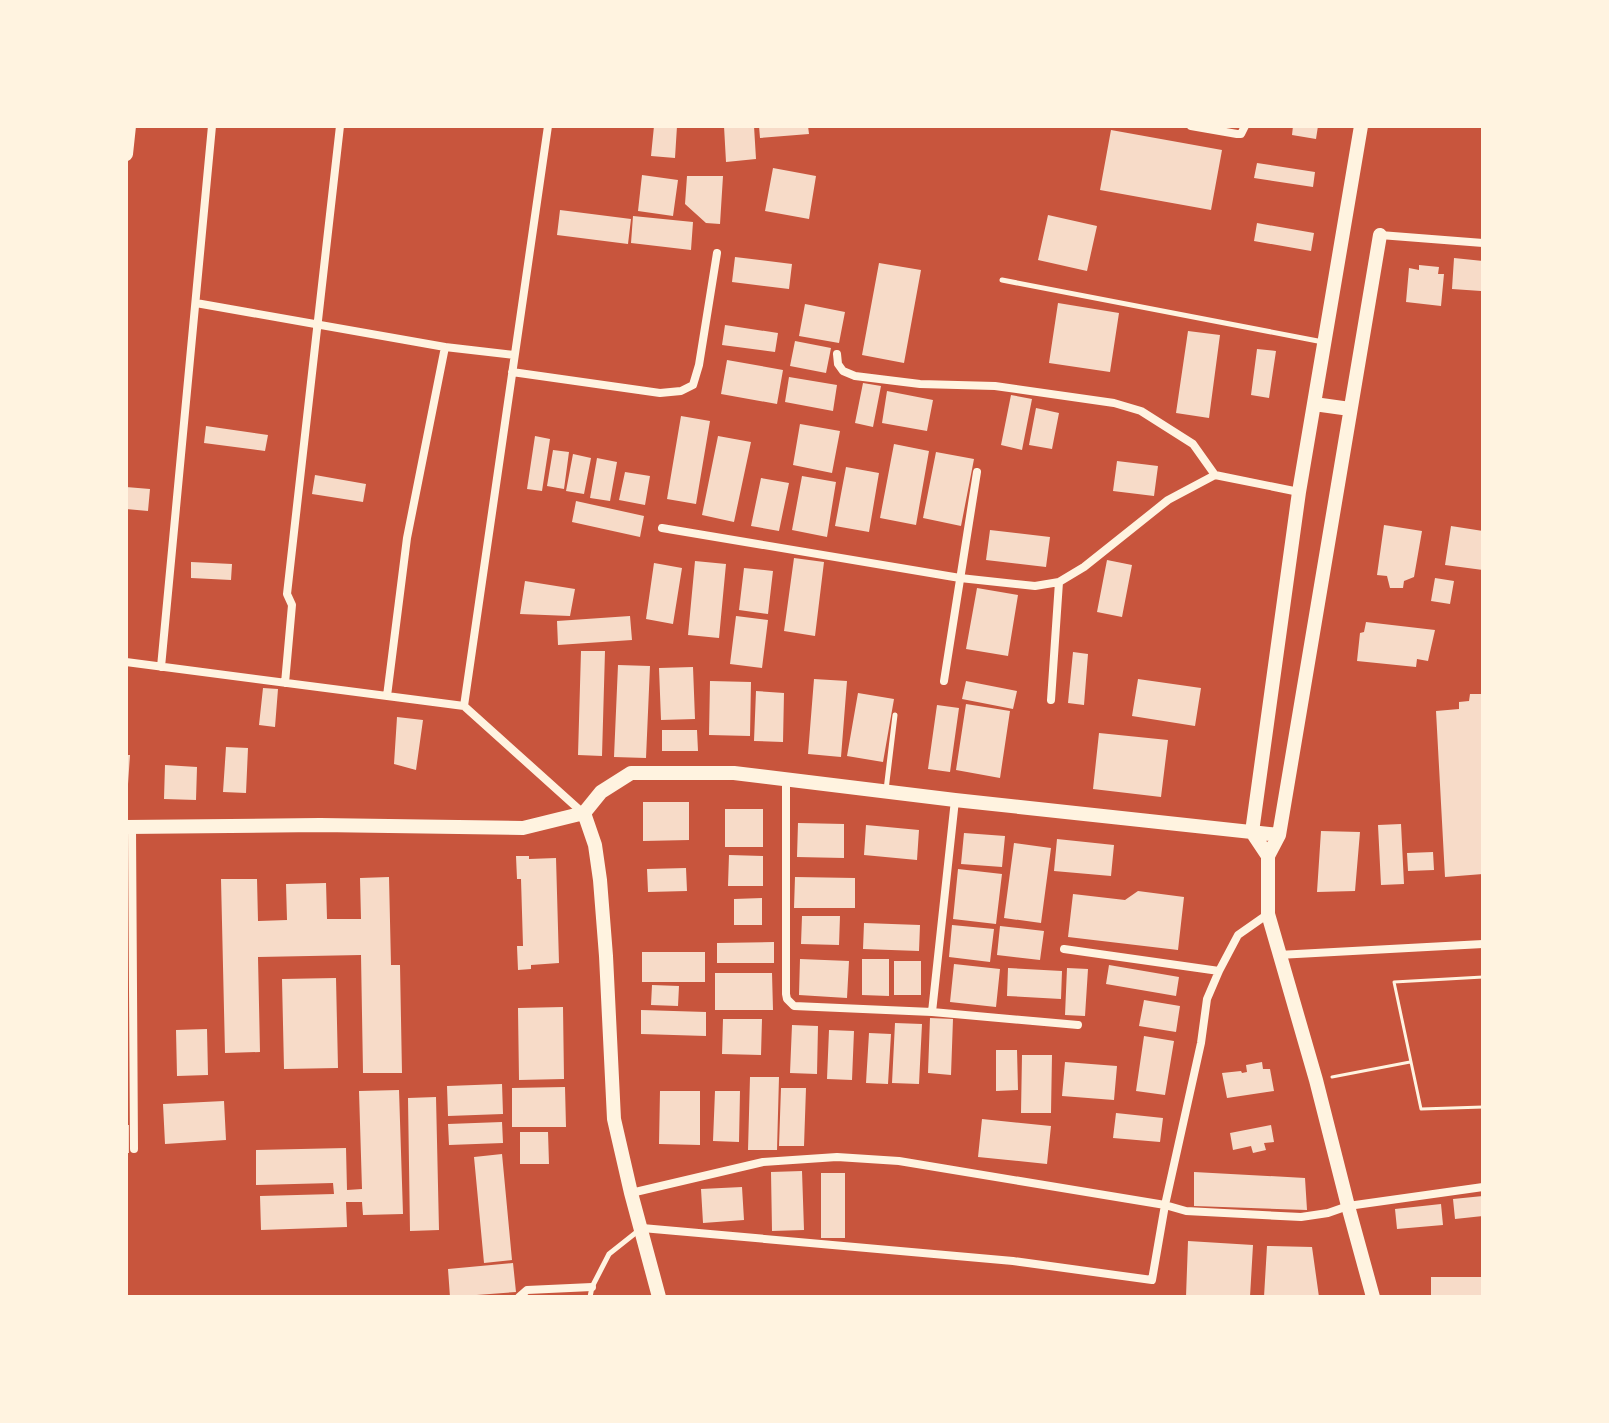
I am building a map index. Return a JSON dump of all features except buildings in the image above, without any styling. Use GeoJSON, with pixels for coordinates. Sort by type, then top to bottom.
{"type":"FeatureCollection","features":[{"type":"Feature","properties":{"kind":"main road"},"geometry":{"type":"LineString","coordinates":[[126,154],[129,126]]}},
{"type":"Feature","properties":{"kind":"main road"},"geometry":{"type":"LineString","coordinates":[[1268,856],[1252,832],[1299,492],[1361,126]]}},
{"type":"Feature","properties":{"kind":"main road"},"geometry":{"type":"LineString","coordinates":[[1373,1297],[1316,1080],[1268,914],[1268,856],[1279,835],[1380,235]]}},
{"type":"Feature","properties":{"kind":"main road"},"geometry":{"type":"LineString","coordinates":[[1314,404],[1350,409]]}},
{"type":"Feature","properties":{"kind":"main road"},"geometry":{"type":"LineString","coordinates":[[129,828],[320,825],[523,828],[584,813],[601,792],[631,773],[734,773],[1279,835]]}},
{"type":"Feature","properties":{"kind":"main road"},"geometry":{"type":"LineString","coordinates":[[584,813],[595,845],[606,956],[614,1119],[659,1297]]}},
{"type":"Feature","properties":{"kind":"street"},"geometry":{"type":"LineString","coordinates":[[161,667],[212,126]]}},
{"type":"Feature","properties":{"kind":"street"},"geometry":{"type":"LineString","coordinates":[[285,683],[292,605],[287,594],[340,126]]}},
{"type":"Feature","properties":{"kind":"street"},"geometry":{"type":"LineString","coordinates":[[464,706],[548,126]]}},
{"type":"Feature","properties":{"kind":"street"},"geometry":{"type":"LineString","coordinates":[[1191,126],[1241,134],[1245,126]]}},
{"type":"Feature","properties":{"kind":"street"},"geometry":{"type":"LineString","coordinates":[[1380,235],[1483,243]]}},
{"type":"Feature","properties":{"kind":"street"},"geometry":{"type":"LineString","coordinates":[[512,372],[660,393],[681,391],[693,385],[717,253]]}},
{"type":"Feature","properties":{"kind":"street"},"geometry":{"type":"LineString","coordinates":[[196,303],[445,347],[514,355]]}},
{"type":"Feature","properties":{"kind":"street"},"geometry":{"type":"LineString","coordinates":[[387,696],[407,538],[445,347]]}},
{"type":"Feature","properties":{"kind":"street"},"geometry":{"type":"LineString","coordinates":[[837,354],[843,371],[855,376],[920,384],[995,386],[1114,403],[1141,411],[1193,444],[1215,475]]}},
{"type":"Feature","properties":{"kind":"street"},"geometry":{"type":"LineString","coordinates":[[944,681],[977,472]]}},
{"type":"Feature","properties":{"kind":"street"},"geometry":{"type":"LineString","coordinates":[[662,528],[960,578],[1035,586],[1059,582],[1084,567],[1168,500],[1215,475],[1299,492]]}},
{"type":"Feature","properties":{"kind":"street"},"geometry":{"type":"LineString","coordinates":[[1051,700],[1059,582]]}},
{"type":"Feature","properties":{"kind":"street"},"geometry":{"type":"LineString","coordinates":[[126,662],[464,706],[584,813]]}},
{"type":"Feature","properties":{"kind":"street"},"geometry":{"type":"LineString","coordinates":[[786,779],[787,999],[794,1006],[932,1012],[1078,1025]]}},
{"type":"Feature","properties":{"kind":"street"},"geometry":{"type":"LineString","coordinates":[[932,1012],[955,800]]}},
{"type":"Feature","properties":{"kind":"street"},"geometry":{"type":"LineString","coordinates":[[129,828],[134,1149]]}},
{"type":"Feature","properties":{"kind":"street"},"geometry":{"type":"LineString","coordinates":[[642,1228],[1013,1261],[1152,1280],[1165,1205],[1201,1043],[1207,999],[1238,935],[1268,914]]}},
{"type":"Feature","properties":{"kind":"street"},"geometry":{"type":"LineString","coordinates":[[1278,955],[1483,944]]}},
{"type":"Feature","properties":{"kind":"street"},"geometry":{"type":"LineString","coordinates":[[1064,949],[1219,971]]}},
{"type":"Feature","properties":{"kind":"street"},"geometry":{"type":"LineString","coordinates":[[631,1193],[763,1162],[837,1157],[899,1161],[1186,1211],[1301,1217],[1348,1206],[1483,1187]]}},
{"type":"Feature","properties":{"kind":"street"},"geometry":{"type":"LineString","coordinates":[[519,1297],[527,1290],[591,1292]]}},
{"type":"Feature","properties":{"kind":"lane"},"geometry":{"type":"LineString","coordinates":[[1002,280],[1324,343]]}},
{"type":"Feature","properties":{"kind":"lane"},"geometry":{"type":"LineString","coordinates":[[886,791],[895,715]]}},
{"type":"Feature","properties":{"kind":"lane"},"geometry":{"type":"LineString","coordinates":[[591,1292],[609,1254],[642,1228]]}},
{"type":"Feature","properties":{"kind":"path"},"geometry":{"type":"LineString","coordinates":[[1483,977],[1394,982],[1421,1109],[1483,1107]]}},
{"type":"Feature","properties":{"kind":"path"},"geometry":{"type":"LineString","coordinates":[[1316,1080],[1410,1062]]}}]}
